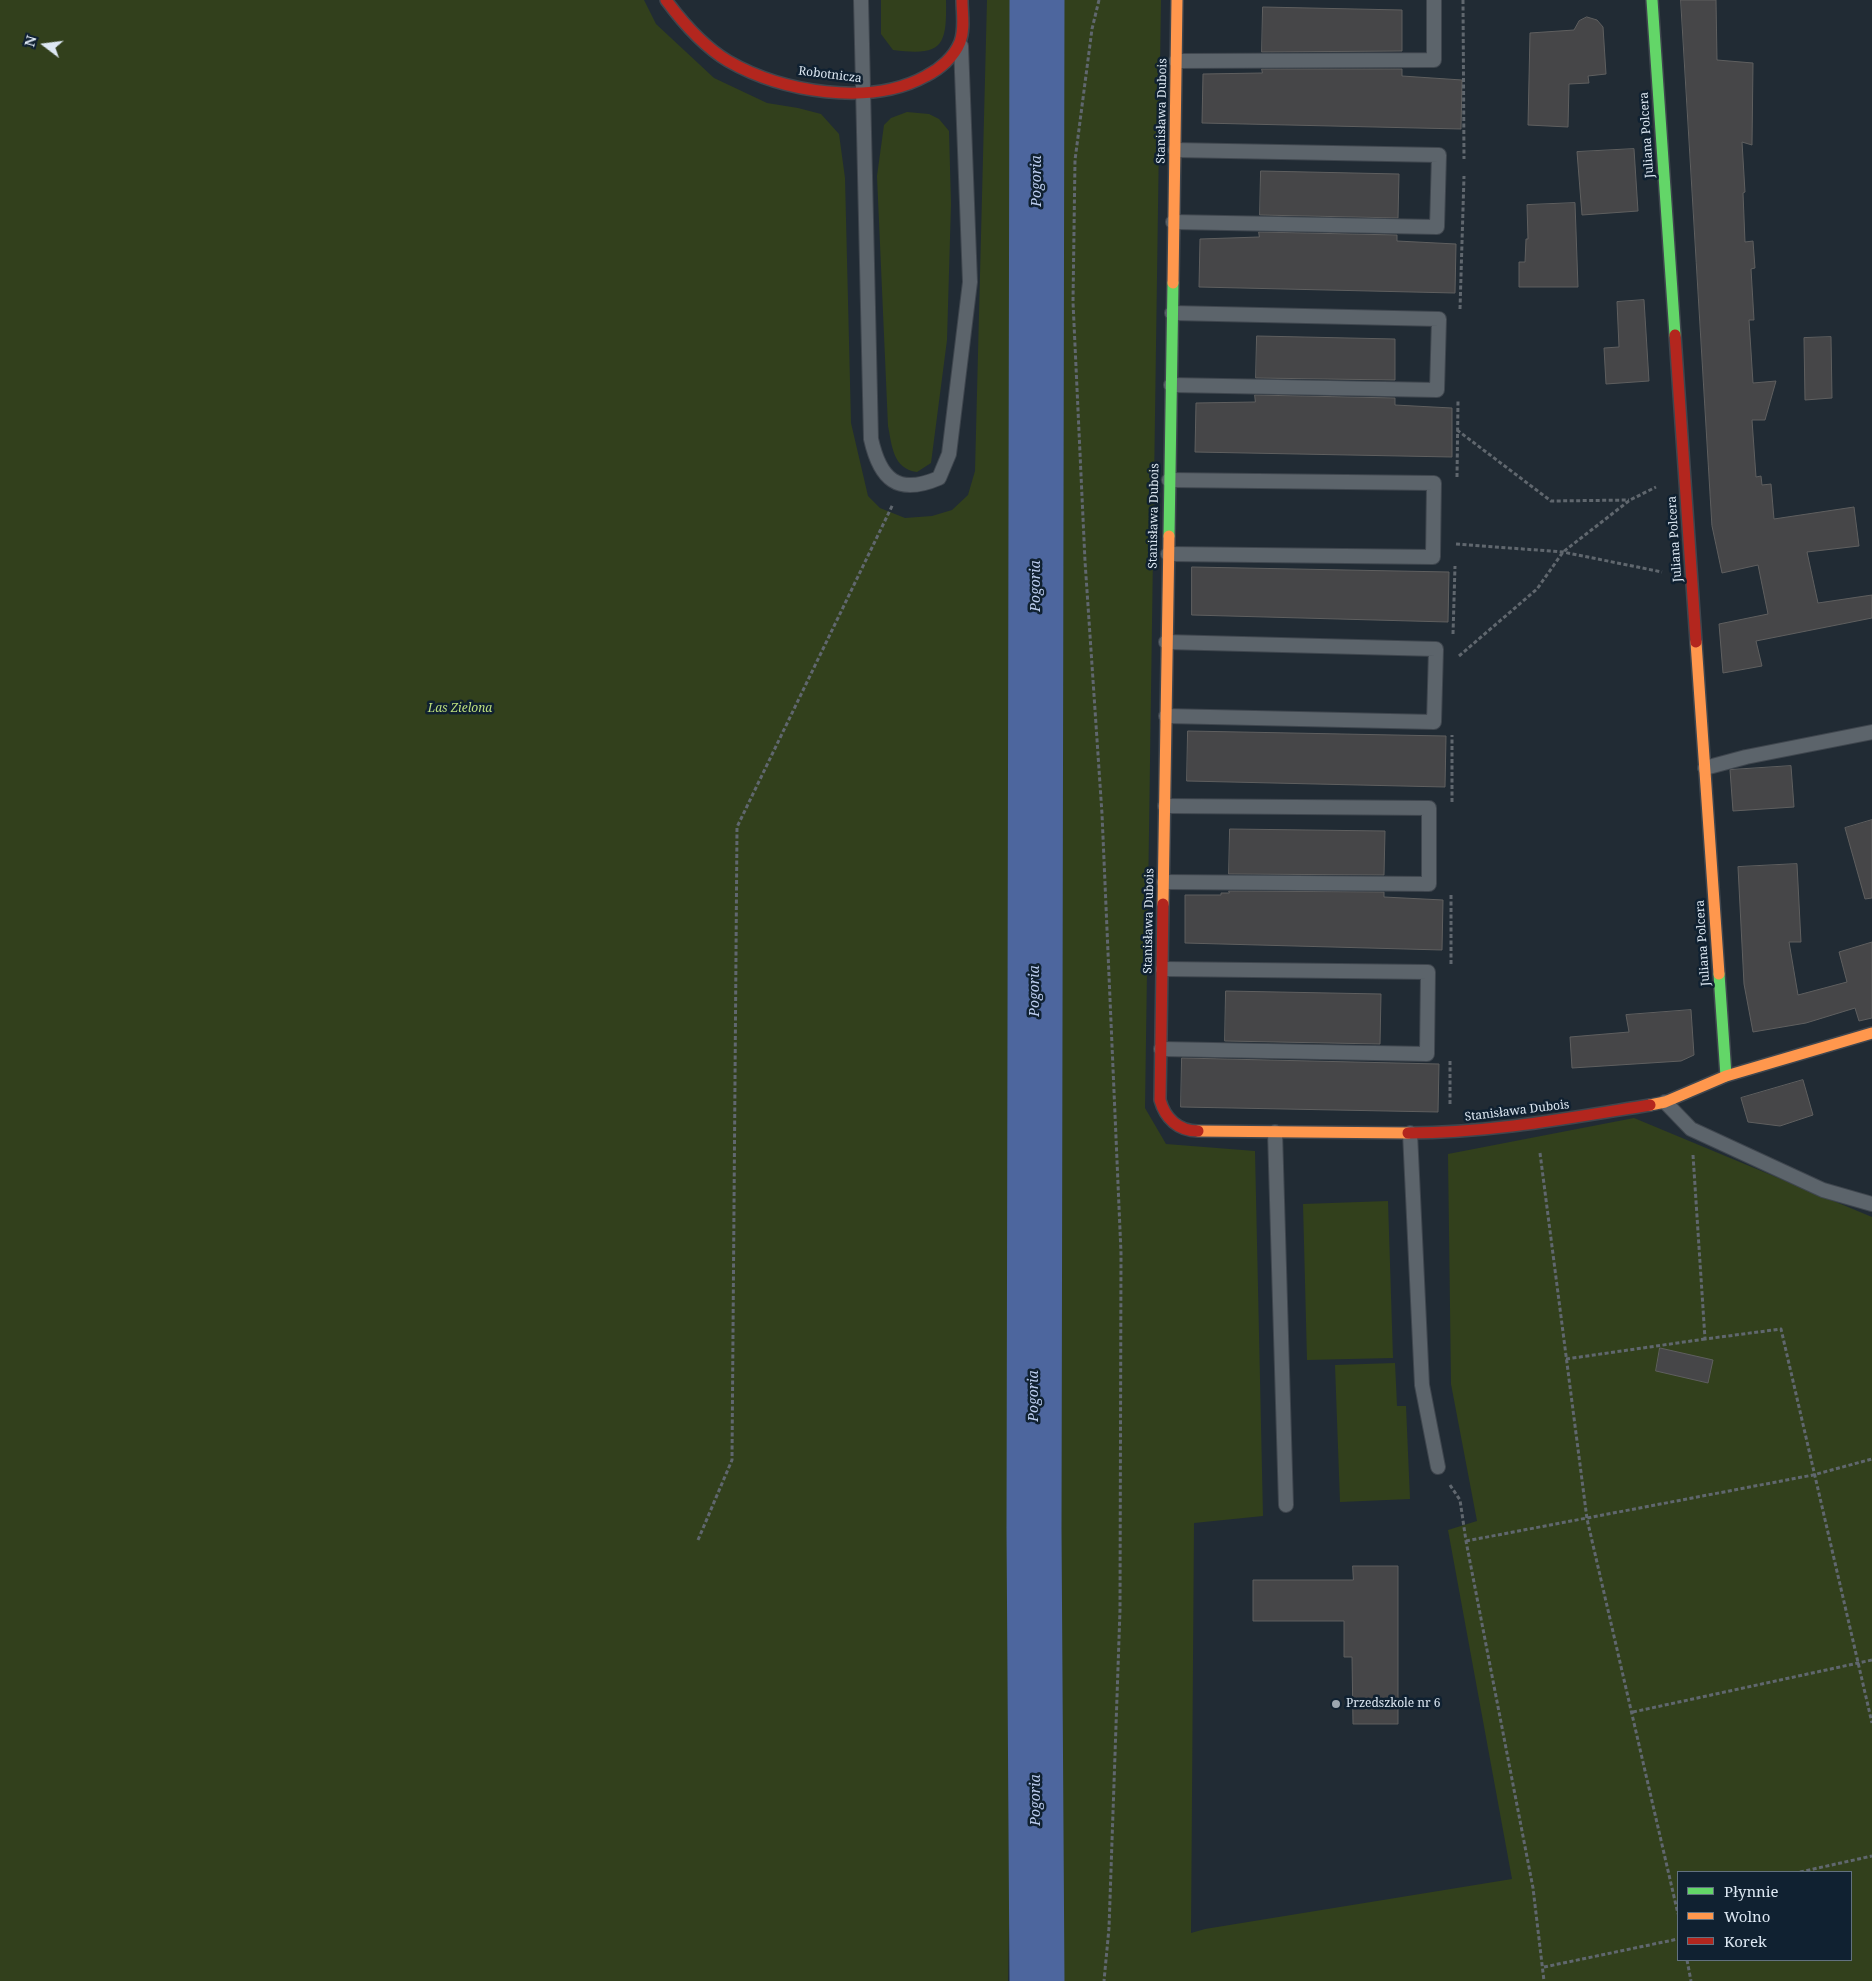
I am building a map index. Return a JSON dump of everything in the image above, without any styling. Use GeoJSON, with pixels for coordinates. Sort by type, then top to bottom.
{"type":"FeatureCollection","features":[{"type":"Feature","properties":{"kind":"street","name":"Robotnicza"},"geometry":{"type":"LineString","coordinates":[[666,0],[690,30],[728,62],[758,75],[792,85],[862,94],[887,91],[926,76],[950,58],[961,40]]}},
{"type":"Feature","properties":{"kind":"street"},"geometry":{"type":"LineString","coordinates":[[961,40],[962,0]]}},
{"type":"Feature","properties":{"kind":"street","name":"Stanisława Dubois"},"geometry":{"type":"LineString","coordinates":[[1177,0],[1166,642],[1161,1049],[1162,1111],[1169,1120],[1179,1127],[1191,1131],[1450,1133],[1529,1125],[1666,1102],[1726,1076],[1872,1033]]}},
{"type":"Feature","properties":{"kind":"street","name":"Juliana Polcera"},"geometry":{"type":"LineString","coordinates":[[1652,0],[1726,1076]]}},
{"type":"Feature","properties":{"kind":"lane"},"geometry":{"type":"LineString","coordinates":[[861,0],[871,439],[877,462],[887,478],[903,484],[924,485],[939,478],[949,454],[970,282],[961,40]]}},
{"type":"Feature","properties":{"kind":"lane"},"geometry":{"type":"LineString","coordinates":[[1176,61],[1434,60],[1434,0]]}},
{"type":"Feature","properties":{"kind":"lane"},"geometry":{"type":"LineString","coordinates":[[1174,222],[1437,227],[1439,155],[1175,150]]}},
{"type":"Feature","properties":{"kind":"lane"},"geometry":{"type":"LineString","coordinates":[[1171,384],[1437,390],[1439,320],[1172,313]]}},
{"type":"Feature","properties":{"kind":"lane"},"geometry":{"type":"LineString","coordinates":[[1168,554],[1433,557],[1434,493],[1434,484],[1169,480]]}},
{"type":"Feature","properties":{"kind":"lane"},"geometry":{"type":"LineString","coordinates":[[1166,642],[1436,649],[1434,722],[1166,716]]}},
{"type":"Feature","properties":{"kind":"lane"},"geometry":{"type":"LineString","coordinates":[[1704,768],[1746,757],[1872,732]]}},
{"type":"Feature","properties":{"kind":"lane"},"geometry":{"type":"LineString","coordinates":[[1164,882],[1428,884],[1429,808],[1165,806]]}},
{"type":"Feature","properties":{"kind":"lane"},"geometry":{"type":"LineString","coordinates":[[1161,1049],[1427,1054],[1428,972],[1162,969]]}},
{"type":"Feature","properties":{"kind":"lane"},"geometry":{"type":"LineString","coordinates":[[1666,1102],[1691,1129],[1823,1190],[1872,1204]]}},
{"type":"Feature","properties":{"kind":"lane"},"geometry":{"type":"LineString","coordinates":[[1274,1132],[1286,1505]]}},
{"type":"Feature","properties":{"kind":"lane"},"geometry":{"type":"LineString","coordinates":[[1410,1133],[1422,1385],[1438,1467]]}},
{"type":"Feature","properties":{"kind":"path"},"geometry":{"type":"LineString","coordinates":[[1099,0],[1092,29],[1075,160],[1073,302],[1102,824],[1121,1254],[1120,1610],[1109,1928],[1104,1981]]}},
{"type":"Feature","properties":{"kind":"path"},"geometry":{"type":"LineString","coordinates":[[1457,430],[1550,501],[1630,500]]}},
{"type":"Feature","properties":{"kind":"path"},"geometry":{"type":"LineString","coordinates":[[1453,661],[1537,589],[1563,552],[1630,500],[1684,473]]}},
{"type":"Feature","properties":{"kind":"path"},"geometry":{"type":"LineString","coordinates":[[698,1540],[732,1460],[737,827],[903,484]]}},
{"type":"Feature","properties":{"kind":"path"},"geometry":{"type":"LineString","coordinates":[[1455,544],[1563,552],[1692,578]]}},
{"type":"Feature","properties":{"kind":"path"},"geometry":{"type":"LineString","coordinates":[[1529,1125],[1540,1153],[1587,1519],[1677,1900]]}},
{"type":"Feature","properties":{"kind":"path"},"geometry":{"type":"LineString","coordinates":[[1691,1129],[1705,1339]]}},
{"type":"Feature","properties":{"kind":"path"},"geometry":{"type":"LineString","coordinates":[[1566,1359],[1781,1328],[1813,1475],[1872,1723]]}},
{"type":"Feature","properties":{"kind":"path"},"geometry":{"type":"LineString","coordinates":[[1466,1541],[1813,1475],[1872,1459]]}},
{"type":"Feature","properties":{"kind":"path"},"geometry":{"type":"LineString","coordinates":[[1438,1467],[1460,1500],[1466,1541],[1533,1888],[1544,1967],[1544,1981]]}},
{"type":"Feature","properties":{"kind":"path"},"geometry":{"type":"LineString","coordinates":[[1633,1712],[1872,1660]]}},
{"type":"Feature","properties":{"kind":"path"},"geometry":{"type":"LineString","coordinates":[[1804,1871],[1872,1856]]}},
{"type":"Feature","properties":{"kind":"path"},"geometry":{"type":"LineString","coordinates":[[1544,1967],[1677,1939]]}},
{"type":"Feature","properties":{"kind":"path"},"geometry":{"type":"LineString","coordinates":[[1687,1961],[1692,1981]]}},
{"type":"Feature","properties":{"kind":"green space","name":"Las Zielona"},"geometry":{"type":"Polygon","coordinates":[[[0,0],[644,0],[656,24],[714,78],[767,103],[821,114],[839,134],[845,178],[851,423],[868,496],[880,508],[905,518],[932,516],[952,510],[968,495],[975,471],[987,0],[1024,0],[1026,188],[1023,1126],[1008,1981],[0,1981],[0,0]]]}},
{"type":"Feature","properties":{"kind":"green space"},"geometry":{"type":"Polygon","coordinates":[[[881,0],[946,0],[943,38],[932,49],[909,52],[893,50],[881,34],[881,0]]]}},
{"type":"Feature","properties":{"kind":"green space"},"geometry":{"type":"Polygon","coordinates":[[[1049,0],[1161,0],[1145,1108],[1166,1144],[1255,1151],[1263,1516],[1194,1523],[1191,1933],[1205,1929],[1512,1879],[1448,1530],[1477,1521],[1451,1384],[1448,1154],[1634,1118],[1872,1217],[1872,1981],[1055,1981],[1049,0]]]}},
{"type":"Feature","properties":{"kind":"green space"},"geometry":{"type":"Polygon","coordinates":[[[907,112],[929,114],[939,119],[949,131],[951,204],[947,340],[931,463],[917,472],[909,470],[898,461],[893,449],[888,426],[877,176],[884,125],[891,118],[907,112]]]}},
{"type":"Feature","properties":{"kind":"green space"},"geometry":{"type":"Polygon","coordinates":[[[1388,1201],[1393,1358],[1307,1360],[1303,1204],[1388,1201]]]}},
{"type":"Feature","properties":{"kind":"green space"},"geometry":{"type":"Polygon","coordinates":[[[1395,1363],[1397,1406],[1406,1406],[1410,1499],[1340,1502],[1335,1365],[1395,1363]]]}},
{"type":"Feature","properties":{"kind":"building"},"geometry":{"type":"Polygon","coordinates":[[[1681,0],[1716,0],[1717,60],[1753,63],[1752,145],[1742,142],[1745,242],[1753,241],[1755,268],[1751,269],[1754,320],[1749,320],[1753,383],[1776,381],[1765,420],[1752,420],[1756,477],[1761,476],[1762,485],[1771,484],[1774,519],[1854,507],[1859,546],[1807,552],[1818,603],[1872,595],[1872,618],[1756,641],[1762,666],[1723,673],[1719,624],[1768,614],[1758,565],[1722,573],[1712,526],[1681,0]]]}},
{"type":"Feature","properties":{"kind":"building"},"geometry":{"type":"Polygon","coordinates":[[[1263,7],[1402,10],[1402,51],[1262,52],[1263,7]]]}},
{"type":"Feature","properties":{"kind":"building"},"geometry":{"type":"Polygon","coordinates":[[[1587,17],[1597,20],[1603,27],[1606,74],[1588,76],[1589,83],[1569,84],[1568,127],[1528,125],[1530,33],[1574,30],[1579,21],[1587,17]]]}},
{"type":"Feature","properties":{"kind":"building"},"geometry":{"type":"Polygon","coordinates":[[[1262,69],[1402,69],[1402,76],[1462,80],[1461,129],[1202,123],[1203,74],[1262,73],[1262,69]]]}},
{"type":"Feature","properties":{"kind":"building"},"geometry":{"type":"Polygon","coordinates":[[[1634,149],[1638,211],[1582,215],[1577,152],[1634,149]]]}},
{"type":"Feature","properties":{"kind":"building"},"geometry":{"type":"Polygon","coordinates":[[[1261,171],[1399,174],[1398,218],[1260,215],[1261,171]]]}},
{"type":"Feature","properties":{"kind":"building"},"geometry":{"type":"Polygon","coordinates":[[[1575,203],[1578,287],[1519,287],[1519,262],[1525,262],[1526,239],[1528,239],[1527,205],[1575,203]]]}},
{"type":"Feature","properties":{"kind":"building"},"geometry":{"type":"Polygon","coordinates":[[[1259,232],[1397,235],[1397,241],[1456,244],[1455,293],[1199,287],[1200,239],[1259,237],[1259,232]]]}},
{"type":"Feature","properties":{"kind":"building"},"geometry":{"type":"Polygon","coordinates":[[[1644,300],[1649,381],[1606,384],[1604,348],[1619,347],[1617,302],[1644,300]]]}},
{"type":"Feature","properties":{"kind":"building"},"geometry":{"type":"Polygon","coordinates":[[[1257,336],[1395,339],[1395,380],[1256,378],[1257,336]]]}},
{"type":"Feature","properties":{"kind":"building"},"geometry":{"type":"Polygon","coordinates":[[[1831,337],[1832,398],[1805,400],[1804,338],[1831,337]]]}},
{"type":"Feature","properties":{"kind":"building"},"geometry":{"type":"Polygon","coordinates":[[[1255,395],[1395,398],[1395,405],[1452,408],[1452,457],[1195,452],[1196,403],[1255,402],[1255,395]]]}},
{"type":"Feature","properties":{"kind":"building"},"geometry":{"type":"Polygon","coordinates":[[[1192,567],[1449,572],[1448,622],[1192,615],[1192,567]]]}},
{"type":"Feature","properties":{"kind":"building"},"geometry":{"type":"Polygon","coordinates":[[[1188,731],[1446,736],[1445,787],[1187,781],[1188,731]]]}},
{"type":"Feature","properties":{"kind":"building"},"geometry":{"type":"Polygon","coordinates":[[[1791,766],[1794,807],[1733,811],[1730,770],[1791,766]]]}},
{"type":"Feature","properties":{"kind":"building"},"geometry":{"type":"Polygon","coordinates":[[[1872,820],[1872,898],[1865,899],[1845,828],[1872,820]]]}},
{"type":"Feature","properties":{"kind":"building"},"geometry":{"type":"Polygon","coordinates":[[[1230,829],[1385,831],[1384,875],[1229,874],[1230,829]]]}},
{"type":"Feature","properties":{"kind":"building"},"geometry":{"type":"Polygon","coordinates":[[[1797,864],[1801,942],[1789,942],[1798,995],[1847,982],[1839,952],[1872,942],[1872,1018],[1859,1021],[1855,1008],[1806,1023],[1753,1032],[1744,984],[1738,867],[1797,864]]]}},
{"type":"Feature","properties":{"kind":"building"},"geometry":{"type":"Polygon","coordinates":[[[1229,891],[1384,892],[1384,897],[1443,900],[1442,950],[1185,943],[1185,895],[1221,895],[1221,893],[1229,893],[1229,891]]]}},
{"type":"Feature","properties":{"kind":"building"},"geometry":{"type":"Polygon","coordinates":[[[1226,991],[1381,994],[1380,1044],[1225,1041],[1226,991]]]}},
{"type":"Feature","properties":{"kind":"building"},"geometry":{"type":"Polygon","coordinates":[[[1691,1010],[1694,1055],[1681,1061],[1572,1068],[1570,1037],[1629,1032],[1626,1015],[1691,1010]]]}},
{"type":"Feature","properties":{"kind":"building"},"geometry":{"type":"Polygon","coordinates":[[[1182,1058],[1439,1064],[1438,1112],[1181,1107],[1182,1058]]]}},
{"type":"Feature","properties":{"kind":"building"},"geometry":{"type":"Polygon","coordinates":[[[1803,1080],[1813,1115],[1780,1126],[1748,1122],[1741,1098],[1803,1080]]]}},
{"type":"Feature","properties":{"kind":"building"},"geometry":{"type":"Polygon","coordinates":[[[1660,1348],[1713,1360],[1708,1383],[1656,1371],[1660,1348]]]}},
{"type":"Feature","properties":{"kind":"building"},"geometry":{"type":"Polygon","coordinates":[[[1353,1566],[1398,1566],[1398,1724],[1353,1724],[1352,1657],[1344,1657],[1344,1621],[1253,1621],[1253,1580],[1353,1580],[1353,1566]]]}},
{"type":"Feature","properties":{"kind":"waterway","name":"Pogoria"},"geometry":{"type":"LineString","coordinates":[[1037,0],[1034,1527],[1037,1981]]}},
{"type":"Feature","properties":{"kind":"traffic: fast"},"geometry":{"type":"LineString","coordinates":[[1652,0],[1675,335]]}},
{"type":"Feature","properties":{"kind":"traffic: fast"},"geometry":{"type":"LineString","coordinates":[[1169,536],[1173,283]]}},
{"type":"Feature","properties":{"kind":"traffic: fast"},"geometry":{"type":"LineString","coordinates":[[1719,974],[1726,1076]]}},
{"type":"Feature","properties":{"kind":"traffic: slow"},"geometry":{"type":"LineString","coordinates":[[1173,283],[1177,0]]}},
{"type":"Feature","properties":{"kind":"traffic: slow"},"geometry":{"type":"LineString","coordinates":[[1163,904],[1169,536]]}},
{"type":"Feature","properties":{"kind":"traffic: slow"},"geometry":{"type":"LineString","coordinates":[[1696,642],[1719,974]]}},
{"type":"Feature","properties":{"kind":"traffic: slow"},"geometry":{"type":"LineString","coordinates":[[1650,1105],[1665,1102],[1726,1076],[1872,1033]]}},
{"type":"Feature","properties":{"kind":"traffic: slow"},"geometry":{"type":"LineString","coordinates":[[1198,1131],[1408,1133]]}},
{"type":"Feature","properties":{"kind":"traffic: jam"},"geometry":{"type":"LineString","coordinates":[[666,0],[686,25],[710,48],[728,61],[750,72],[800,88],[826,92],[853,93],[879,91],[904,86],[926,76],[941,66],[954,53],[962,37],[962,0]]}},
{"type":"Feature","properties":{"kind":"traffic: jam"},"geometry":{"type":"LineString","coordinates":[[1675,335],[1696,642]]}},
{"type":"Feature","properties":{"kind":"traffic: jam"},"geometry":{"type":"LineString","coordinates":[[1163,904],[1160,1100],[1165,1112],[1173,1122],[1184,1129],[1198,1131]]}},
{"type":"Feature","properties":{"kind":"traffic: jam"},"geometry":{"type":"LineString","coordinates":[[1408,1133],[1499,1128],[1650,1105]]}},
{"type":"Feature","properties":{"kind":"place","name":"Przedszkole nr 6"},"geometry":{"type":"Point","coordinates":[1336,1704]}}]}
